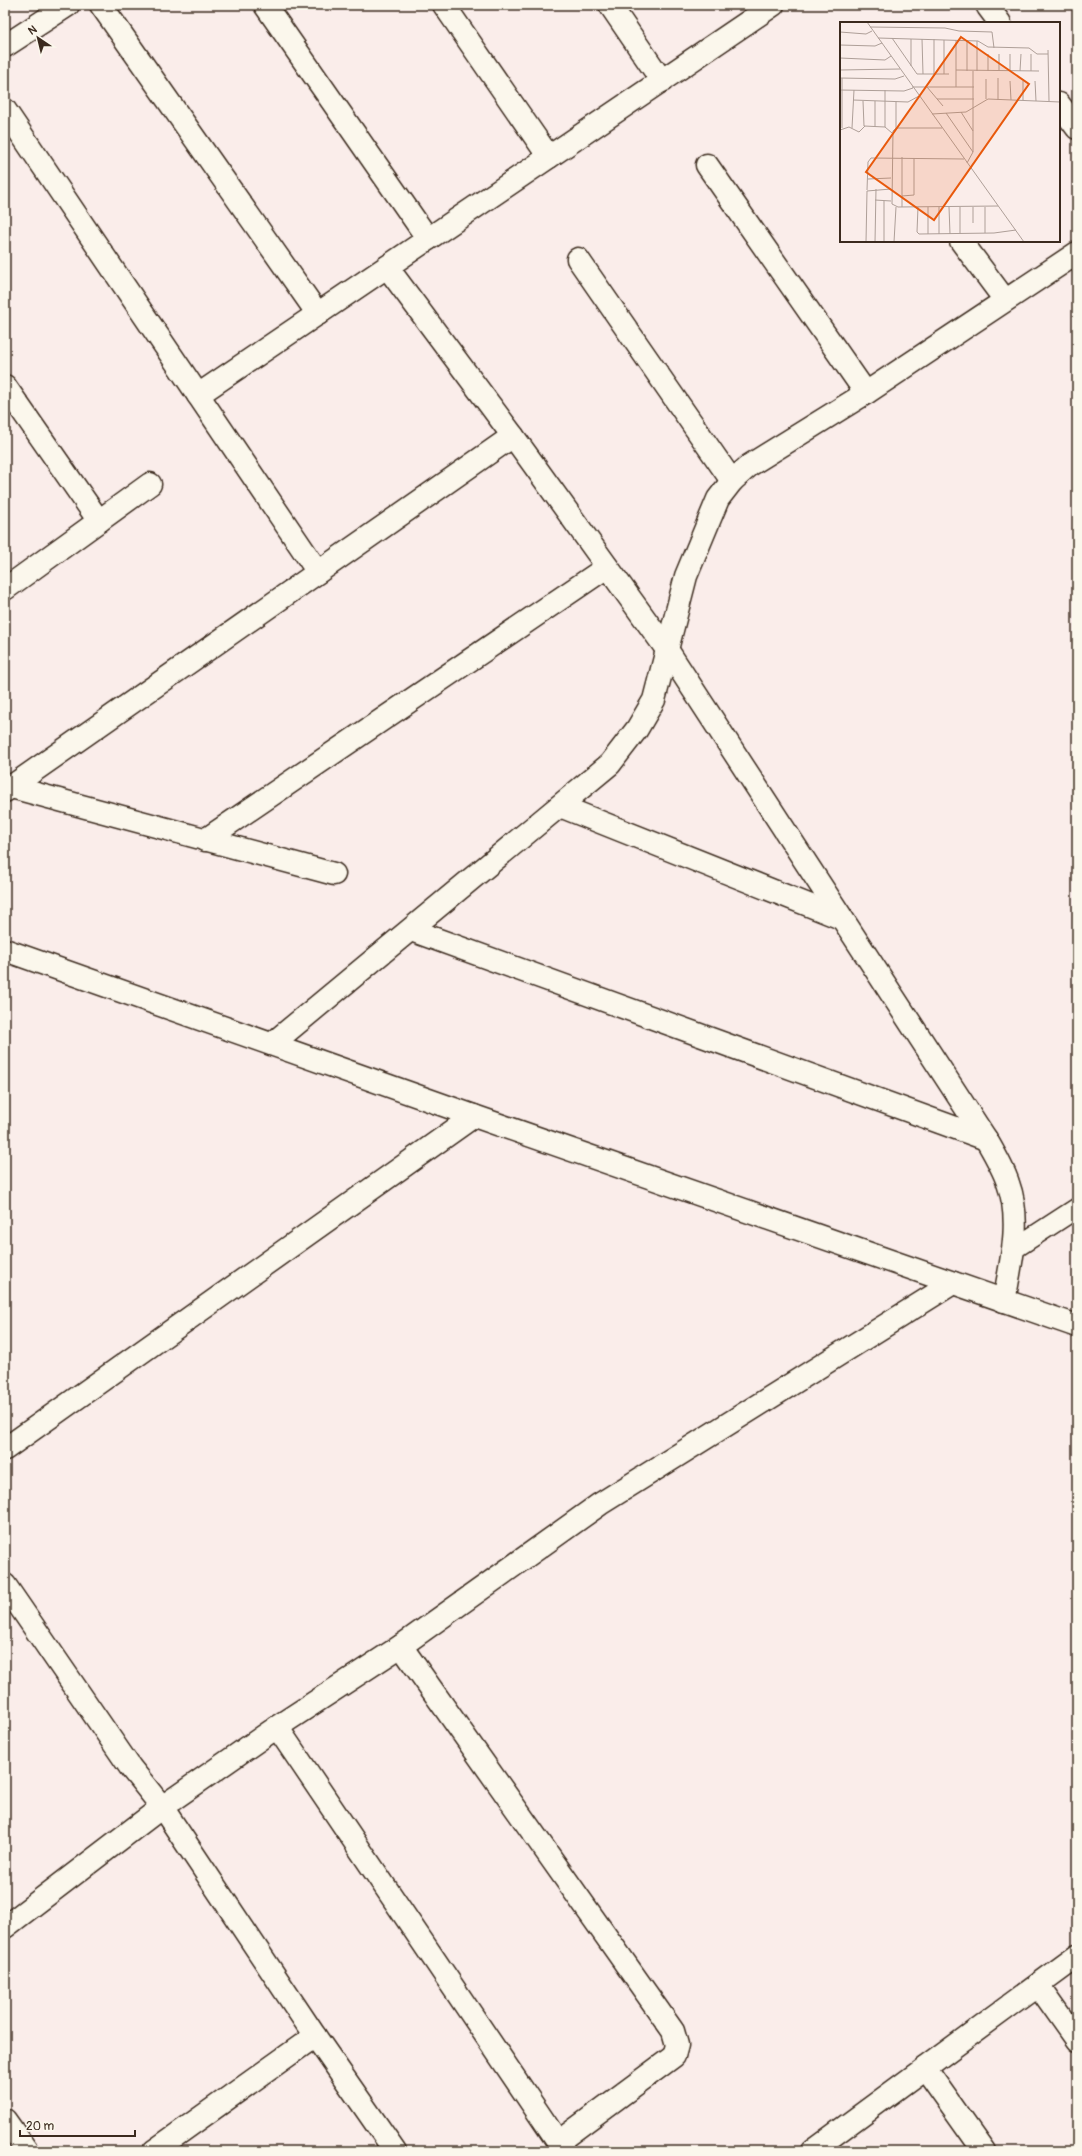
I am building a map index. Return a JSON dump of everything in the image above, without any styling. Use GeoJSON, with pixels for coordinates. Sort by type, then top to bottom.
{"type":"FeatureCollection","features":[{"type":"Feature","properties":{"kind":"street"},"geometry":{"type":"LineString","coordinates":[[5,46],[68,5]]}},
{"type":"Feature","properties":{"kind":"street"},"geometry":{"type":"LineString","coordinates":[[101,5],[318,314]]}},
{"type":"Feature","properties":{"kind":"street"},"geometry":{"type":"LineString","coordinates":[[265,5],[428,239]]}},
{"type":"Feature","properties":{"kind":"street"},"geometry":{"type":"LineString","coordinates":[[444,5],[549,157]]}},
{"type":"Feature","properties":{"kind":"street"},"geometry":{"type":"LineString","coordinates":[[610,5],[662,81]]}},
{"type":"Feature","properties":{"kind":"street"},"geometry":{"type":"LineString","coordinates":[[198,395],[773,5]]}},
{"type":"Feature","properties":{"kind":"street"},"geometry":{"type":"LineString","coordinates":[[1060,105],[1077,128]]}},
{"type":"Feature","properties":{"kind":"street"},"geometry":{"type":"LineString","coordinates":[[5,110],[318,572]]}},
{"type":"Feature","properties":{"kind":"street"},"geometry":{"type":"LineString","coordinates":[[707,165],[866,392]]}},
{"type":"Feature","properties":{"kind":"street"},"geometry":{"type":"LineString","coordinates":[[962,242],[1005,300]]}},
{"type":"Feature","properties":{"kind":"street"},"geometry":{"type":"LineString","coordinates":[[272,1044],[610,764],[637,729],[654,700],[668,651],[686,576],[718,499],[732,481],[757,460],[866,392],[1077,253]]}},
{"type":"Feature","properties":{"kind":"street"},"geometry":{"type":"LineString","coordinates":[[578,259],[732,481]]}},
{"type":"Feature","properties":{"kind":"street"},"geometry":{"type":"LineString","coordinates":[[387,267],[513,436],[668,651],[986,1139],[1008,1183],[1015,1212],[1014,1249],[1004,1301]]}},
{"type":"Feature","properties":{"kind":"street"},"geometry":{"type":"LineString","coordinates":[[5,386],[99,521]]}},
{"type":"Feature","properties":{"kind":"street"},"geometry":{"type":"LineString","coordinates":[[8,789],[513,436]]}},
{"type":"Feature","properties":{"kind":"street"},"geometry":{"type":"LineString","coordinates":[[5,589],[150,484]]}},
{"type":"Feature","properties":{"kind":"street"},"geometry":{"type":"LineString","coordinates":[[205,840],[607,566]]}},
{"type":"Feature","properties":{"kind":"street"},"geometry":{"type":"LineString","coordinates":[[8,789],[334,874]]}},
{"type":"Feature","properties":{"kind":"street"},"geometry":{"type":"LineString","coordinates":[[560,806],[841,918]]}},
{"type":"Feature","properties":{"kind":"street"},"geometry":{"type":"LineString","coordinates":[[411,930],[986,1139]]}},
{"type":"Feature","properties":{"kind":"street"},"geometry":{"type":"LineString","coordinates":[[5,950],[474,1116],[1077,1326]]}},
{"type":"Feature","properties":{"kind":"street"},"geometry":{"type":"LineString","coordinates":[[5,1450],[474,1116]]}},
{"type":"Feature","properties":{"kind":"street"},"geometry":{"type":"LineString","coordinates":[[5,1927],[162,1807],[278,1727],[401,1646],[600,1504],[953,1283]]}},
{"type":"Feature","properties":{"kind":"street"},"geometry":{"type":"LineString","coordinates":[[5,1585],[130,1767],[162,1807],[315,2036],[395,2151]]}},
{"type":"Feature","properties":{"kind":"street"},"geometry":{"type":"LineString","coordinates":[[278,1727],[561,2146],[674,2056],[677,2045],[675,2038],[668,2025],[401,1646]]}},
{"type":"Feature","properties":{"kind":"street"},"geometry":{"type":"LineString","coordinates":[[813,2151],[1077,1956]]}},
{"type":"Feature","properties":{"kind":"street"},"geometry":{"type":"LineString","coordinates":[[1038,1985],[1077,2040]]}},
{"type":"Feature","properties":{"kind":"street"},"geometry":{"type":"LineString","coordinates":[[154,2151],[315,2036]]}},
{"type":"Feature","properties":{"kind":"street"},"geometry":{"type":"LineString","coordinates":[[925,2068],[984,2151]]}},
{"type":"Feature","properties":{"kind":"street"},"geometry":{"type":"LineString","coordinates":[[5,2120],[27,2151]]}},
{"type":"Feature","properties":{"kind":"lane"},"geometry":{"type":"LineString","coordinates":[[1014,1249],[1077,1208]]}}]}
